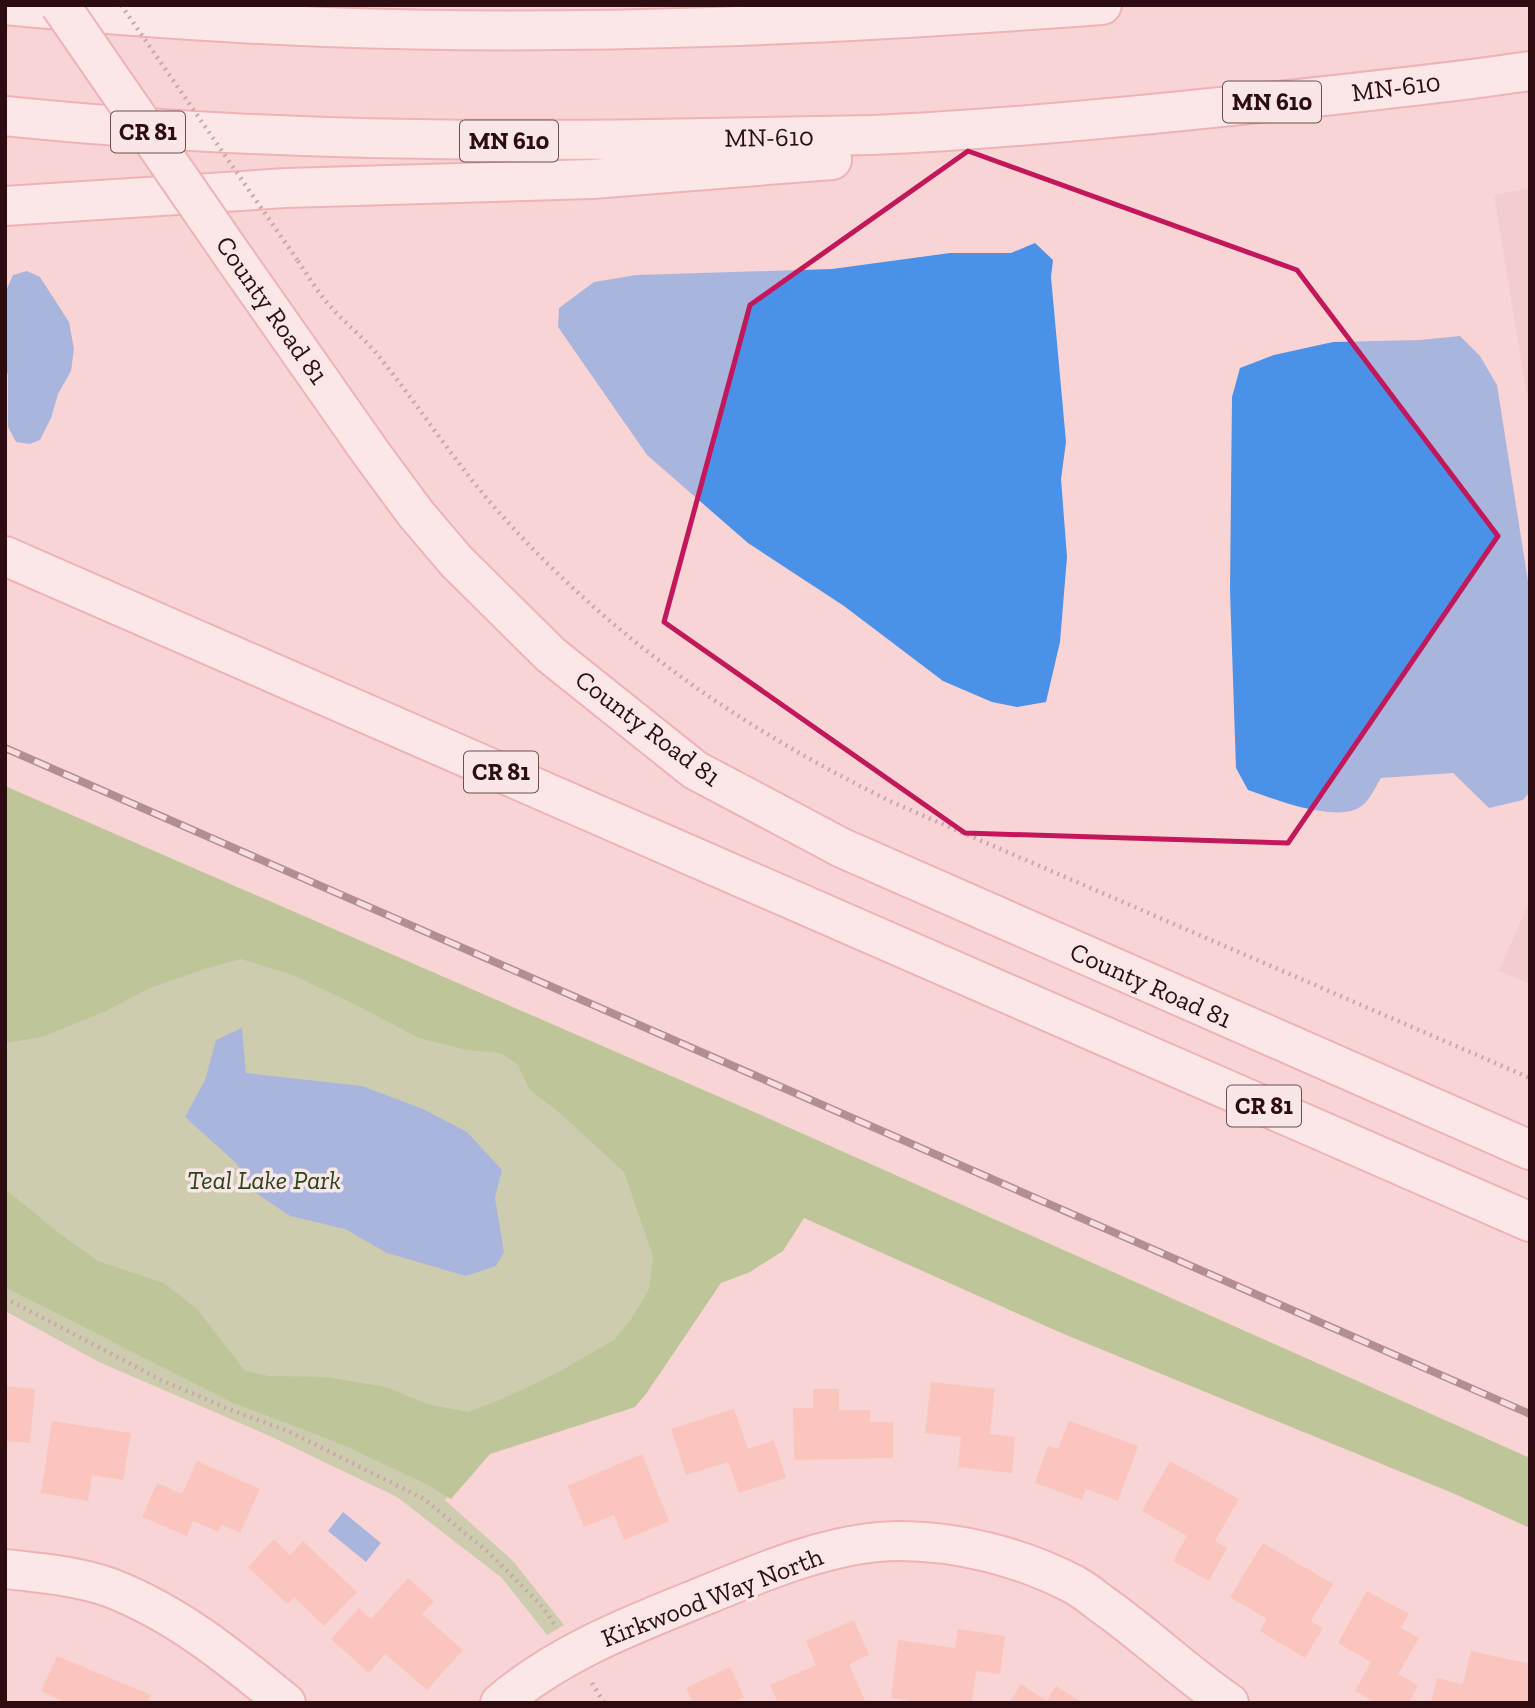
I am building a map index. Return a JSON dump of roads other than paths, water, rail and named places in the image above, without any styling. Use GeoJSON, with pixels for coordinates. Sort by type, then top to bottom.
{"type":"FeatureCollection","features":[{"type":"Feature","properties":{"kind":"main road"},"geometry":{"type":"LineString","coordinates":[[5,5],[89,13],[326,27],[583,29],[914,18],[1102,5]]}},
{"type":"Feature","properties":{"kind":"main road","name":"County Road 81"},"geometry":{"type":"LineString","coordinates":[[60,5],[416,514],[456,561],[551,655],[695,770],[842,848],[1530,1150]]}},
{"type":"Feature","properties":{"kind":"main road","name":"MN-610"},"geometry":{"type":"LineString","coordinates":[[5,116],[264,134],[480,141],[849,135],[1013,127],[1363,92],[1530,71]]}},
{"type":"Feature","properties":{"kind":"main road"},"geometry":{"type":"LineString","coordinates":[[5,206],[286,188],[620,177],[868,157],[1013,127]]}},
{"type":"Feature","properties":{"kind":"main road","name":"CR 81"},"geometry":{"type":"LineString","coordinates":[[5,556],[1530,1222]]}},
{"type":"Feature","properties":{"kind":"main road","name":"Kirkwood Way North"},"geometry":{"type":"LineString","coordinates":[[500,1703],[530,1678],[572,1652],[621,1629],[774,1567],[837,1549],[898,1541],[961,1546],[1026,1563],[1075,1585],[1130,1624],[1229,1703]]}},
{"type":"Feature","properties":{"kind":"main road"},"geometry":{"type":"LineString","coordinates":[[5,1569],[50,1574],[110,1588],[171,1616],[215,1645],[286,1703]]}},
{"type":"Feature","properties":{"kind":"water"},"geometry":{"type":"Polygon","coordinates":[[[1035,243],[1053,260],[1051,277],[1066,442],[1061,479],[1067,557],[1060,642],[1046,702],[1017,707],[992,702],[943,681],[844,606],[748,543],[647,455],[558,327],[559,308],[594,282],[636,275],[832,269],[950,253],[1011,253],[1035,243]]]}},
{"type":"Feature","properties":{"kind":"water"},"geometry":{"type":"Polygon","coordinates":[[[27,271],[40,277],[69,322],[74,349],[71,371],[58,394],[51,418],[40,440],[30,444],[16,442],[8,427],[8,375],[5,367],[5,293],[13,275],[27,271]]]}},
{"type":"Feature","properties":{"kind":"water"},"geometry":{"type":"Polygon","coordinates":[[[1460,336],[1480,356],[1497,385],[1530,594],[1530,792],[1523,800],[1489,808],[1453,773],[1381,778],[1363,805],[1339,812],[1306,808],[1248,790],[1236,768],[1230,591],[1232,397],[1240,368],[1274,355],[1333,342],[1460,336]]]}},
{"type":"Feature","properties":{"kind":"water"},"geometry":{"type":"Polygon","coordinates":[[[242,1028],[246,1073],[362,1086],[423,1109],[467,1132],[502,1170],[495,1198],[504,1252],[496,1266],[466,1276],[387,1253],[345,1229],[290,1216],[256,1193],[236,1163],[185,1117],[205,1080],[216,1040],[242,1028]]]}},
{"type":"Feature","properties":{"kind":"water"},"geometry":{"type":"Polygon","coordinates":[[[343,1512],[381,1543],[366,1562],[328,1531],[343,1512]]]}},
{"type":"Feature","properties":{"kind":"railway"},"geometry":{"type":"LineString","coordinates":[[5,748],[1530,1414]]}},
{"type":"Feature","properties":{"kind":"park label","name":"Teal Lake Park"},"geometry":{"type":"Point","coordinates":[264,1180]}}]}
